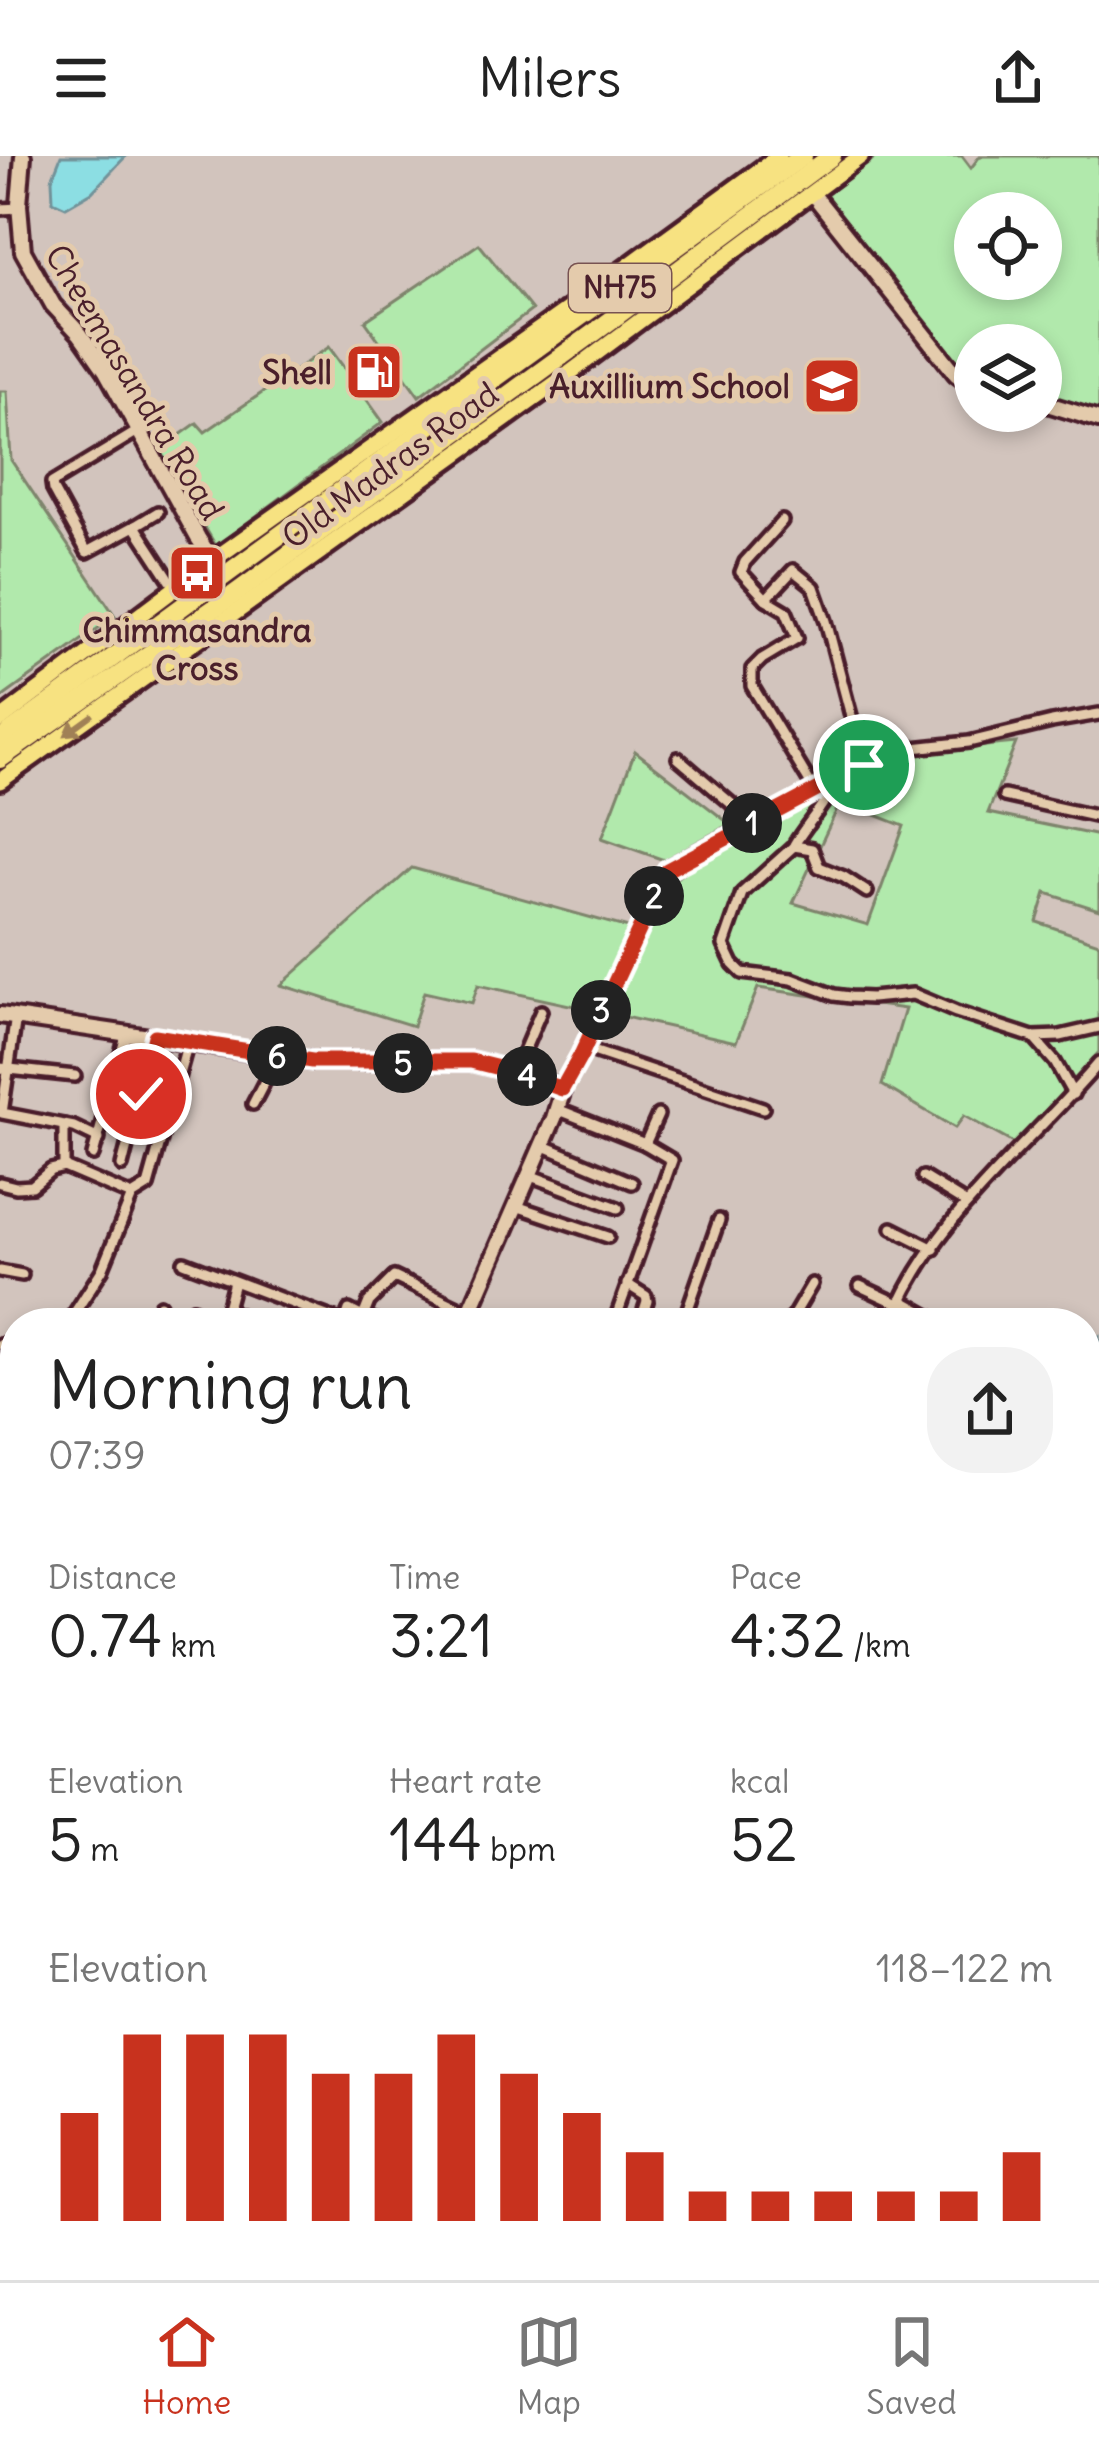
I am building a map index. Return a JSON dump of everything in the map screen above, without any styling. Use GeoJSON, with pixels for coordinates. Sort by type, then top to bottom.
{"type":"FeatureCollection","features":[{"type":"Feature","properties":{"kind":"highway","name":"Old Madras Road"},"geometry":{"type":"LineString","coordinates":[[233,593],[436,421],[803,156]]}},
{"type":"Feature","properties":{"kind":"highway","name":"Old Madras Road"},"geometry":{"type":"LineString","coordinates":[[233,593],[832,156]]}},
{"type":"Feature","properties":{"kind":"highway","name":"NH75"},"geometry":{"type":"LineString","coordinates":[[0,740],[233,593]]}},
{"type":"Feature","properties":{"kind":"highway","name":"NH75"},"geometry":{"type":"LineString","coordinates":[[0,759],[233,593]]}},
{"type":"Feature","properties":{"kind":"main road"},"geometry":{"type":"LineString","coordinates":[[0,720],[213,560],[779,156]]}},
{"type":"Feature","properties":{"kind":"main road","name":"Old Madras Road"},"geometry":{"type":"LineString","coordinates":[[233,593],[563,378],[861,156]]}},
{"type":"Feature","properties":{"kind":"main road"},"geometry":{"type":"LineString","coordinates":[[0,781],[233,593]]}},
{"type":"Feature","properties":{"kind":"street","name":"Cheemasandra Road"},"geometry":{"type":"LineString","coordinates":[[22,156],[23,251],[53,304],[106,371],[233,593]]}},
{"type":"Feature","properties":{"kind":"street"},"geometry":{"type":"LineString","coordinates":[[812,193],[954,371]]}},
{"type":"Feature","properties":{"kind":"street"},"geometry":{"type":"LineString","coordinates":[[0,209],[20,208]]}},
{"type":"Feature","properties":{"kind":"street"},"geometry":{"type":"LineString","coordinates":[[1062,409],[1099,420]]}},
{"type":"Feature","properties":{"kind":"street"},"geometry":{"type":"LineString","coordinates":[[138,430],[52,484],[87,552],[158,512]]}},
{"type":"Feature","properties":{"kind":"street"},"geometry":{"type":"LineString","coordinates":[[782,521],[741,572],[766,599],[786,611],[797,638],[752,669],[752,686],[814,791]]}},
{"type":"Feature","properties":{"kind":"street"},"geometry":{"type":"LineString","coordinates":[[135,526],[176,589]]}},
{"type":"Feature","properties":{"kind":"street"},"geometry":{"type":"LineString","coordinates":[[766,599],[793,570],[814,587],[864,765]]}},
{"type":"Feature","properties":{"kind":"street"},"geometry":{"type":"LineString","coordinates":[[472,1308],[562,1089],[667,870],[886,751],[970,742],[1099,714]]}},
{"type":"Feature","properties":{"kind":"street"},"geometry":{"type":"LineString","coordinates":[[678,758],[754,823]]}},
{"type":"Feature","properties":{"kind":"street"},"geometry":{"type":"LineString","coordinates":[[837,780],[794,846],[742,893],[724,945],[742,973],[792,979],[850,997],[913,994],[1033,1037],[1099,1027]]}},
{"type":"Feature","properties":{"kind":"street"},"geometry":{"type":"LineString","coordinates":[[1004,796],[1099,818]]}},
{"type":"Feature","properties":{"kind":"street"},"geometry":{"type":"LineString","coordinates":[[794,846],[812,849],[819,867],[867,892]]}},
{"type":"Feature","properties":{"kind":"street"},"geometry":{"type":"LineString","coordinates":[[515,1072],[541,1011]]}},
{"type":"Feature","properties":{"kind":"street"},"geometry":{"type":"LineString","coordinates":[[99,1139],[64,1125],[1,1116],[8,1016],[334,1062],[471,1061],[562,1089]]}},
{"type":"Feature","properties":{"kind":"street"},"geometry":{"type":"LineString","coordinates":[[93,1156],[127,1032]]}},
{"type":"Feature","properties":{"kind":"street"},"geometry":{"type":"LineString","coordinates":[[122,1166],[155,1036]]}},
{"type":"Feature","properties":{"kind":"street"},"geometry":{"type":"LineString","coordinates":[[1033,1037],[1055,1062],[1073,1094]]}},
{"type":"Feature","properties":{"kind":"street"},"geometry":{"type":"LineString","coordinates":[[78,1308],[102,1270],[132,1196],[148,1186],[188,1042]]}},
{"type":"Feature","properties":{"kind":"street"},"geometry":{"type":"LineString","coordinates":[[584,1048],[763,1108]]}},
{"type":"Feature","properties":{"kind":"street"},"geometry":{"type":"LineString","coordinates":[[253,1104],[278,1056]]}},
{"type":"Feature","properties":{"kind":"street"},"geometry":{"type":"LineString","coordinates":[[897,1308],[967,1204],[1099,1063]]}},
{"type":"Feature","properties":{"kind":"street"},"geometry":{"type":"LineString","coordinates":[[4,1069],[75,1076]]}},
{"type":"Feature","properties":{"kind":"street"},"geometry":{"type":"LineString","coordinates":[[556,1109],[671,1157],[619,1308]]}},
{"type":"Feature","properties":{"kind":"street"},"geometry":{"type":"LineString","coordinates":[[645,1144],[658,1115]]}},
{"type":"Feature","properties":{"kind":"street"},"geometry":{"type":"LineString","coordinates":[[64,1125],[64,1167]]}},
{"type":"Feature","properties":{"kind":"street"},"geometry":{"type":"LineString","coordinates":[[542,1145],[632,1183]]}},
{"type":"Feature","properties":{"kind":"street"},"geometry":{"type":"LineString","coordinates":[[0,1170],[3,1184],[16,1187],[32,1186],[51,1170],[64,1167],[132,1196]]}},
{"type":"Feature","properties":{"kind":"street"},"geometry":{"type":"LineString","coordinates":[[529,1174],[618,1208]]}},
{"type":"Feature","properties":{"kind":"street"},"geometry":{"type":"LineString","coordinates":[[923,1178],[967,1204]]}},
{"type":"Feature","properties":{"kind":"street"},"geometry":{"type":"LineString","coordinates":[[516,1206],[608,1237]]}},
{"type":"Feature","properties":{"kind":"street"},"geometry":{"type":"LineString","coordinates":[[688,1308],[719,1220]]}},
{"type":"Feature","properties":{"kind":"street"},"geometry":{"type":"LineString","coordinates":[[892,1228],[934,1249]]}},
{"type":"Feature","properties":{"kind":"street"},"geometry":{"type":"LineString","coordinates":[[184,1262],[304,1308]]}},
{"type":"Feature","properties":{"kind":"street"},"geometry":{"type":"LineString","coordinates":[[0,1270],[22,1276]]}},
{"type":"Feature","properties":{"kind":"street"},"geometry":{"type":"LineString","coordinates":[[367,1308],[394,1277],[447,1308]]}},
{"type":"Feature","properties":{"kind":"street"},"geometry":{"type":"LineString","coordinates":[[227,1308],[234,1282]]}},
{"type":"Feature","properties":{"kind":"street"},"geometry":{"type":"LineString","coordinates":[[627,1284],[646,1296],[645,1308]]}},
{"type":"Feature","properties":{"kind":"street"},"geometry":{"type":"LineString","coordinates":[[798,1308],[812,1284]]}},
{"type":"Feature","properties":{"kind":"street"},"geometry":{"type":"LineString","coordinates":[[860,1286],[911,1308]]}},
{"type":"Feature","properties":{"kind":"green space"},"geometry":{"type":"Polygon","coordinates":[[[877,156],[962,156],[971,168],[980,156],[1099,156],[1099,411],[1062,401],[1062,324],[954,324],[954,359],[826,195],[877,156]]]}},
{"type":"Feature","properties":{"kind":"green space"},"geometry":{"type":"Polygon","coordinates":[[[479,244],[532,310],[419,396],[365,321],[479,244]]]}},
{"type":"Feature","properties":{"kind":"green space"},"geometry":{"type":"Polygon","coordinates":[[[329,347],[383,422],[216,546],[159,450],[197,423],[205,432],[329,347]]]}},
{"type":"Feature","properties":{"kind":"green space"},"geometry":{"type":"Polygon","coordinates":[[[0,391],[7,391],[11,460],[115,616],[0,699],[0,391]]]}},
{"type":"Feature","properties":{"kind":"green space"},"geometry":{"type":"Polygon","coordinates":[[[1016,743],[988,813],[1099,836],[1099,910],[1046,893],[1037,922],[1099,943],[1099,1052],[1015,1144],[964,1116],[955,1128],[882,1085],[905,1009],[758,988],[736,1042],[611,1014],[652,915],[674,880],[697,861],[851,780],[793,903],[868,925],[904,826],[868,812],[876,767],[892,755],[1016,743]]]}},
{"type":"Feature","properties":{"kind":"green space"},"geometry":{"type":"Polygon","coordinates":[[[635,751],[730,824],[664,860],[602,838],[635,751]]]}},
{"type":"Feature","properties":{"kind":"green space"},"geometry":{"type":"Polygon","coordinates":[[[412,868],[632,929],[597,1011],[478,985],[472,1003],[424,992],[413,1026],[281,985],[412,868]]]}},
{"type":"Feature","properties":{"kind":"water"},"geometry":{"type":"Polygon","coordinates":[[[61,156],[126,156],[92,192],[66,207],[53,201],[52,179],[61,156]]]}},
{"type":"Feature","properties":{"kind":"place","name":"Shell"},"geometry":{"type":"Point","coordinates":[374,372]}},
{"type":"Feature","properties":{"kind":"place","name":"Auxillium School"},"geometry":{"type":"Point","coordinates":[832,386]}},
{"type":"Feature","properties":{"kind":"place","name":"Chimmasandra Cross"},"geometry":{"type":"Point","coordinates":[197,573]}},
{"type":"Feature","properties":{"kind":"route"},"geometry":{"type":"LineString","coordinates":[[141,1094],[155,1036],[312,1061],[471,1061],[562,1089],[667,870],[864,765]]}}]}
